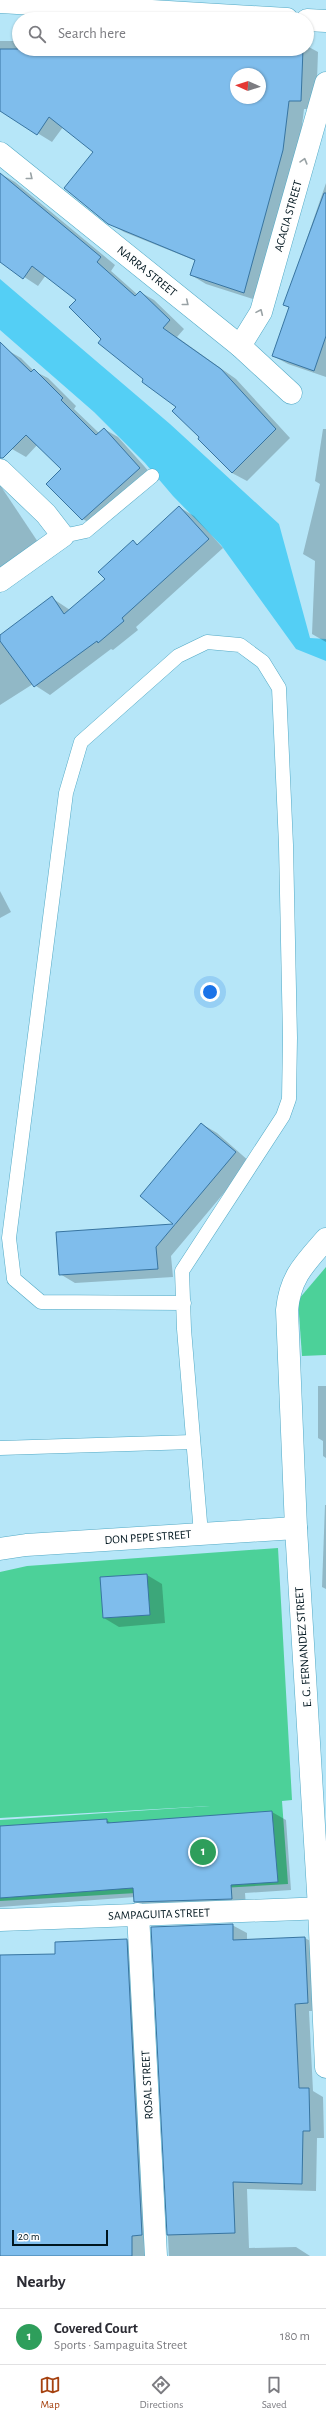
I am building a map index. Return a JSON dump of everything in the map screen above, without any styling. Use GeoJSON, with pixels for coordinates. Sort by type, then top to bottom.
{"type":"FeatureCollection","features":[{"type":"Feature","properties":{"kind":"street"},"geometry":{"type":"LineString","coordinates":[[0,2],[169,12]]}},
{"type":"Feature","properties":{"kind":"street"},"geometry":{"type":"LineString","coordinates":[[314,20],[326,21]]}},
{"type":"Feature","properties":{"kind":"street","name":"ACACIA STREET"},"geometry":{"type":"LineString","coordinates":[[240,346],[261,312],[326,83]]}},
{"type":"Feature","properties":{"kind":"street","name":"NARRA STREET"},"geometry":{"type":"LineString","coordinates":[[0,153],[240,346],[291,393]]}},
{"type":"Feature","properties":{"kind":"street"},"geometry":{"type":"LineString","coordinates":[[0,470],[46,514],[63,536],[0,581]]}},
{"type":"Feature","properties":{"kind":"street","name":"E. G. FERNANDEZ STREET"},"geometry":{"type":"LineString","coordinates":[[326,1239],[302,1265],[294,1279],[289,1294],[288,1318],[296,1528],[322,1908],[326,2067]]}},
{"type":"Feature","properties":{"kind":"street","name":"DON PEPE STREET"},"geometry":{"type":"LineString","coordinates":[[0,1549],[26,1545],[296,1528]]}},
{"type":"Feature","properties":{"kind":"street","name":"SAMPAGUITA STREET"},"geometry":{"type":"LineString","coordinates":[[0,1920],[322,1908]]}},
{"type":"Feature","properties":{"kind":"street","name":"ROSAL STREET"},"geometry":{"type":"LineString","coordinates":[[138,1914],[156,2256]]}},
{"type":"Feature","properties":{"kind":"lane"},"geometry":{"type":"LineString","coordinates":[[63,536],[86,531],[152,476]]}},
{"type":"Feature","properties":{"kind":"lane"},"geometry":{"type":"LineString","coordinates":[[184,1303],[40,1302],[14,1279],[10,1238],[66,794],[80,742],[178,656],[207,642],[240,645],[263,662],[279,688],[286,853],[290,1038],[289,1099],[283,1116],[182,1271],[193,1442],[201,1534]]}},
{"type":"Feature","properties":{"kind":"lane"},"geometry":{"type":"LineString","coordinates":[[0,1448],[193,1442]]}},
{"type":"Feature","properties":{"kind":"green space"},"geometry":{"type":"Polygon","coordinates":[[[326,1267],[326,1355],[302,1356],[298,1300],[326,1267]]]}},
{"type":"Feature","properties":{"kind":"green space"},"geometry":{"type":"Polygon","coordinates":[[[278,1548],[292,1800],[282,1801],[288,1884],[0,1901],[0,1820],[210,1806],[0,1818],[0,1572],[27,1566],[278,1548]]]}},
{"type":"Feature","properties":{"kind":"water"},"geometry":{"type":"Polygon","coordinates":[[[0,279],[170,424],[279,524],[310,638],[326,639],[326,661],[296,649],[221,545],[173,496],[145,463],[94,412],[0,330],[0,279]]]}},
{"type":"Feature","properties":{"kind":"building"},"geometry":{"type":"Polygon","coordinates":[[[0,49],[12,49],[12,56],[303,56],[301,101],[289,101],[283,150],[244,293],[190,275],[195,260],[108,224],[64,188],[93,152],[49,117],[37,135],[0,111],[0,49]]]}},
{"type":"Feature","properties":{"kind":"building"},"geometry":{"type":"Polygon","coordinates":[[[0,173],[101,257],[97,262],[135,296],[140,291],[170,320],[163,328],[221,369],[276,429],[232,473],[198,439],[199,437],[172,411],[176,407],[142,382],[143,379],[98,343],[101,339],[69,307],[76,300],[32,266],[23,279],[0,262],[0,173]]]}},
{"type":"Feature","properties":{"kind":"building"},"geometry":{"type":"Polygon","coordinates":[[[324,193],[326,193],[326,336],[314,371],[272,356],[289,307],[283,305],[324,193]]]}},
{"type":"Feature","properties":{"kind":"building"},"geometry":{"type":"Polygon","coordinates":[[[0,342],[31,372],[34,369],[63,398],[61,400],[96,435],[104,428],[140,468],[82,520],[46,484],[61,469],[26,435],[3,458],[0,458],[0,342]]]}},
{"type":"Feature","properties":{"kind":"building"},"geometry":{"type":"Polygon","coordinates":[[[179,506],[209,539],[122,618],[124,621],[98,643],[97,641],[34,687],[0,641],[0,635],[52,596],[64,614],[105,579],[98,572],[133,540],[137,545],[179,506]]]}},
{"type":"Feature","properties":{"kind":"building"},"geometry":{"type":"Polygon","coordinates":[[[201,1123],[236,1152],[156,1247],[158,1269],[59,1275],[56,1232],[173,1224],[140,1196],[201,1123]]]}},
{"type":"Feature","properties":{"kind":"building"},"geometry":{"type":"Polygon","coordinates":[[[147,1574],[150,1615],[103,1618],[100,1577],[147,1574]]]}},
{"type":"Feature","properties":{"kind":"building"},"geometry":{"type":"Polygon","coordinates":[[[272,1811],[278,1882],[231,1885],[232,1899],[134,1902],[133,1888],[0,1898],[0,1826],[107,1819],[107,1823],[272,1811]]]}},
{"type":"Feature","properties":{"kind":"building"},"geometry":{"type":"Polygon","coordinates":[[[233,1924],[233,1940],[305,1937],[308,2003],[295,2004],[299,2088],[309,2088],[310,2131],[303,2131],[302,2184],[233,2182],[235,2233],[167,2235],[151,1927],[233,1924]]]}},
{"type":"Feature","properties":{"kind":"building"},"geometry":{"type":"Polygon","coordinates":[[[127,1939],[142,2235],[132,2236],[132,2256],[0,2256],[0,1955],[55,1954],[55,1942],[127,1939]]]}},
{"type":"Feature","properties":{"kind":"place","name":"Covered Court"},"geometry":{"type":"Point","coordinates":[203,1852]}}]}
